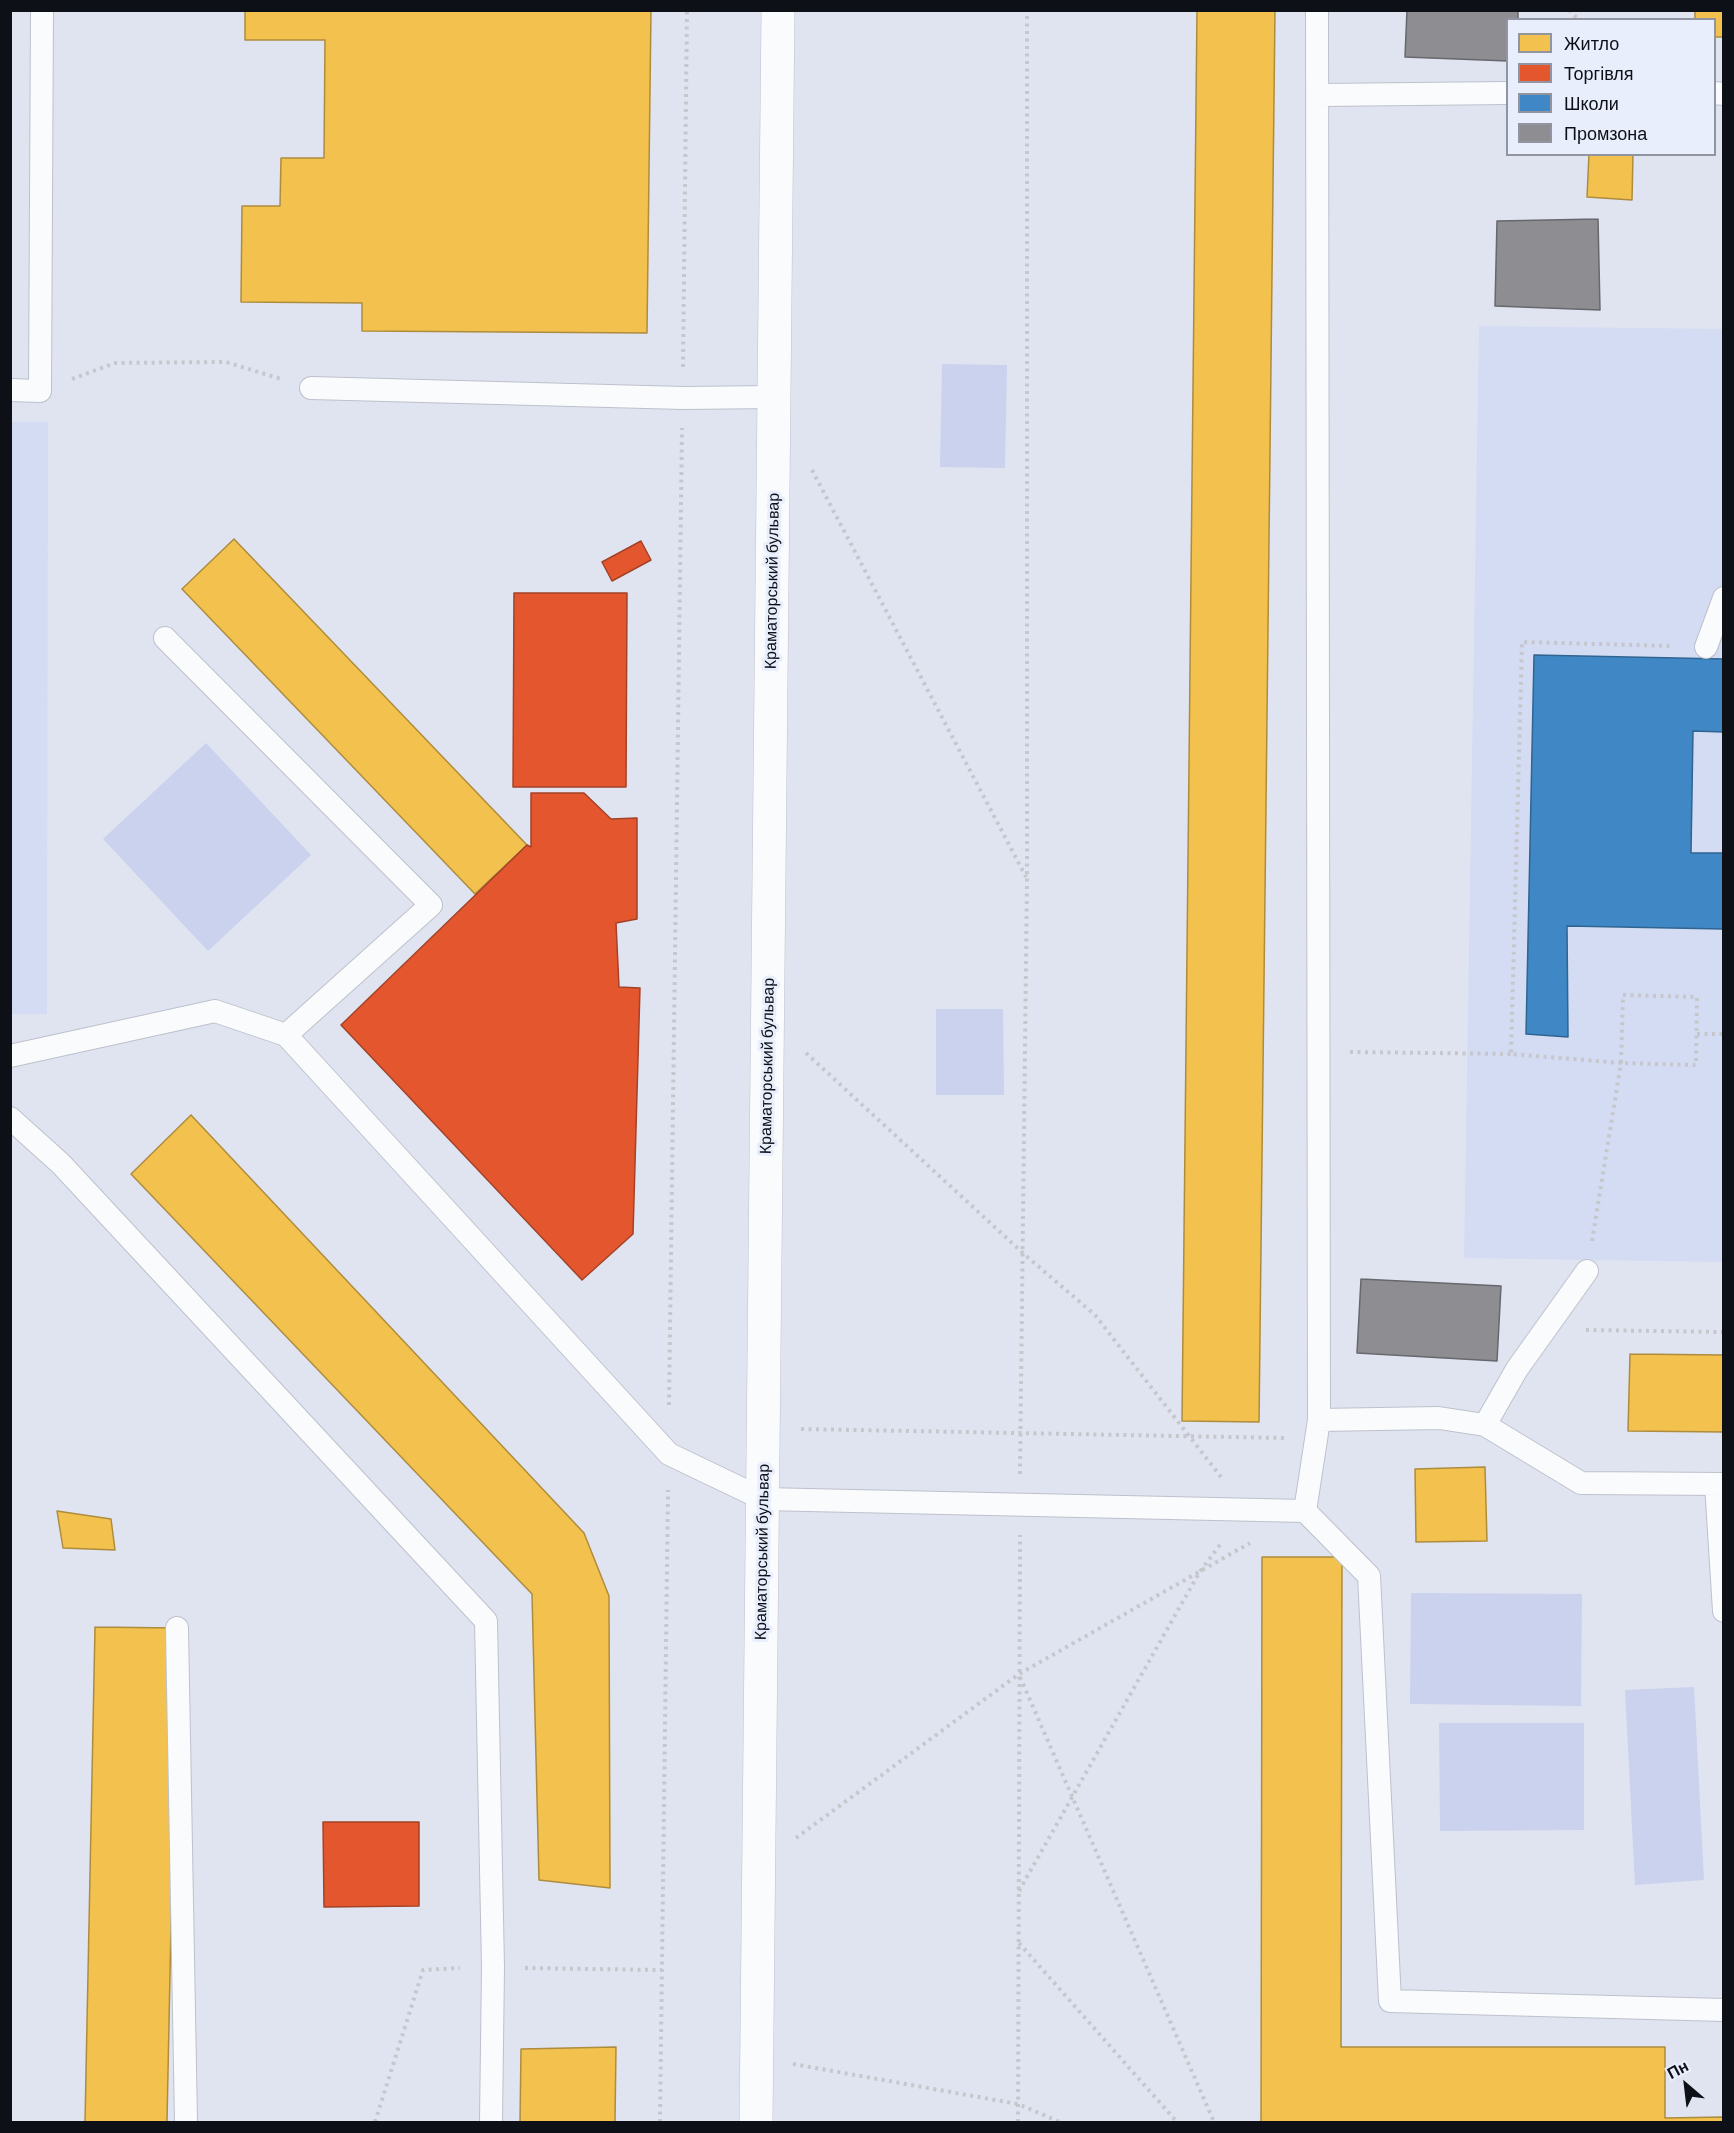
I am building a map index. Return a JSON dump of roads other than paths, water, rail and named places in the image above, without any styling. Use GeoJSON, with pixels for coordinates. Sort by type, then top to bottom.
{"type":"FeatureCollection","features":[{"type":"Feature","properties":{"kind":"street","name":"Краматорський бульвар"},"geometry":{"type":"LineString","coordinates":[[756,2122],[778,10]]}},
{"type":"Feature","properties":{"kind":"lane"},"geometry":{"type":"LineString","coordinates":[[10,390],[40,391],[42,10]]}},
{"type":"Feature","properties":{"kind":"lane"},"geometry":{"type":"LineString","coordinates":[[1305,1511],[1317,1429],[1319,95],[1317,10]]}},
{"type":"Feature","properties":{"kind":"lane"},"geometry":{"type":"LineString","coordinates":[[1319,95],[1506,93]]}},
{"type":"Feature","properties":{"kind":"lane"},"geometry":{"type":"LineString","coordinates":[[311,388],[683,398],[774,397]]}},
{"type":"Feature","properties":{"kind":"lane"},"geometry":{"type":"LineString","coordinates":[[1706,647],[1724,598]]}},
{"type":"Feature","properties":{"kind":"lane"},"geometry":{"type":"LineString","coordinates":[[165,638],[431,905],[286,1035]]}},
{"type":"Feature","properties":{"kind":"lane"},"geometry":{"type":"LineString","coordinates":[[10,1056],[215,1011],[286,1035],[669,1454],[763,1499],[1305,1511],[1369,1576],[1390,2001],[1724,2010]]}},
{"type":"Feature","properties":{"kind":"lane"},"geometry":{"type":"LineString","coordinates":[[10,1118],[61,1164],[486,1621],[493,1967],[491,2122]]}},
{"type":"Feature","properties":{"kind":"lane"},"geometry":{"type":"LineString","coordinates":[[1485,1425],[1517,1369],[1587,1271]]}},
{"type":"Feature","properties":{"kind":"lane"},"geometry":{"type":"LineString","coordinates":[[1317,1429],[1439,1418],[1485,1425],[1581,1483],[1720,1484],[1724,1611]]}},
{"type":"Feature","properties":{"kind":"lane"},"geometry":{"type":"LineString","coordinates":[[177,1628],[186,2122]]}}]}
